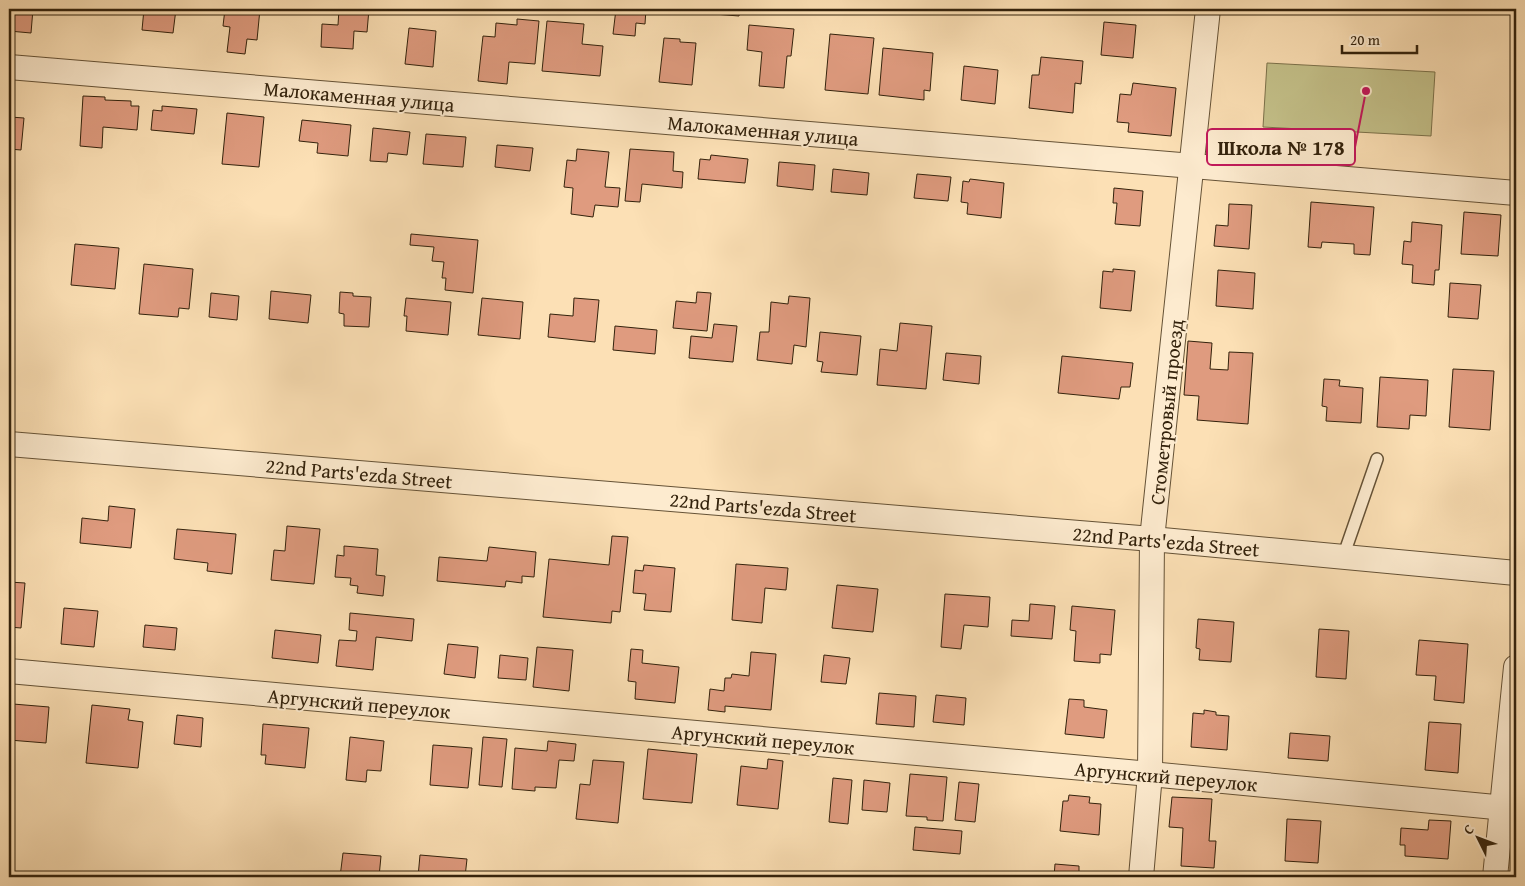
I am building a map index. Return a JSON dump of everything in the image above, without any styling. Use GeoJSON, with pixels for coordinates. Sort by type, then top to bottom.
{"type":"FeatureCollection","features":[{"type":"Feature","properties":{"kind":"street","name":"Стометровый проезд"},"geometry":{"type":"LineString","coordinates":[[1141,877],[1150,774],[1152,539],[1208,9]]}},
{"type":"Feature","properties":{"kind":"street","name":"Малокаменная улица"},"geometry":{"type":"LineString","coordinates":[[9,67],[1516,193]]}},
{"type":"Feature","properties":{"kind":"street","name":"22nd Parts'ezda Street"},"geometry":{"type":"LineString","coordinates":[[9,444],[1152,539],[1516,573]]}},
{"type":"Feature","properties":{"kind":"street"},"geometry":{"type":"LineString","coordinates":[[1495,877],[1509,809],[1516,667]]}},
{"type":"Feature","properties":{"kind":"street","name":"Аргунский переулок"},"geometry":{"type":"LineString","coordinates":[[9,672],[1150,774],[1509,809]]}},
{"type":"Feature","properties":{"kind":"lane"},"geometry":{"type":"LineString","coordinates":[[1343,557],[1377,459]]}},
{"type":"Feature","properties":{"kind":"shaded area"},"geometry":{"type":"Polygon","coordinates":[[[1267,63],[1435,72],[1431,136],[1263,127],[1267,63]]]}},
{"type":"Feature","properties":{"kind":"building"},"geometry":{"type":"Polygon","coordinates":[[[9,9],[33,9],[31,33],[9,31],[9,9]]]}},
{"type":"Feature","properties":{"kind":"building"},"geometry":{"type":"Polygon","coordinates":[[[144,9],[176,9],[173,33],[142,30],[144,9]]]}},
{"type":"Feature","properties":{"kind":"building"},"geometry":{"type":"Polygon","coordinates":[[[225,9],[260,9],[257,40],[247,39],[245,54],[227,52],[230,27],[223,26],[225,9]]]}},
{"type":"Feature","properties":{"kind":"building"},"geometry":{"type":"Polygon","coordinates":[[[339,9],[369,9],[367,32],[354,31],[353,49],[321,47],[322,24],[338,25],[339,9]]]}},
{"type":"Feature","properties":{"kind":"building"},"geometry":{"type":"Polygon","coordinates":[[[616,9],[646,9],[645,24],[636,23],[635,36],[613,34],[616,9]]]}},
{"type":"Feature","properties":{"kind":"building"},"geometry":{"type":"Polygon","coordinates":[[[714,9],[740,9],[739,16],[714,14],[714,9]]]}},
{"type":"Feature","properties":{"kind":"building"},"geometry":{"type":"Polygon","coordinates":[[[517,19],[539,21],[535,64],[509,62],[507,84],[478,81],[483,36],[495,37],[496,23],[517,25],[517,19]]]}},
{"type":"Feature","properties":{"kind":"building"},"geometry":{"type":"Polygon","coordinates":[[[547,21],[584,24],[582,44],[603,46],[600,76],[542,71],[547,21]]]}},
{"type":"Feature","properties":{"kind":"building"},"geometry":{"type":"Polygon","coordinates":[[[1104,22],[1136,25],[1133,58],[1101,55],[1104,22]]]}},
{"type":"Feature","properties":{"kind":"building"},"geometry":{"type":"Polygon","coordinates":[[[749,25],[794,29],[791,56],[787,56],[784,88],[759,86],[762,52],[747,50],[749,25]]]}},
{"type":"Feature","properties":{"kind":"building"},"geometry":{"type":"Polygon","coordinates":[[[409,28],[436,31],[433,67],[405,64],[409,28]]]}},
{"type":"Feature","properties":{"kind":"building"},"geometry":{"type":"Polygon","coordinates":[[[830,34],[874,38],[868,94],[825,90],[830,34]]]}},
{"type":"Feature","properties":{"kind":"building"},"geometry":{"type":"Polygon","coordinates":[[[664,38],[696,43],[692,85],[659,82],[664,38]]]}},
{"type":"Feature","properties":{"kind":"building"},"geometry":{"type":"Polygon","coordinates":[[[883,48],[933,53],[930,91],[924,90],[924,100],[879,95],[883,48]]]}},
{"type":"Feature","properties":{"kind":"building"},"geometry":{"type":"Polygon","coordinates":[[[1041,57],[1083,61],[1081,84],[1075,83],[1073,113],[1029,108],[1032,75],[1039,75],[1041,57]]]}},
{"type":"Feature","properties":{"kind":"building"},"geometry":{"type":"Polygon","coordinates":[[[964,66],[998,70],[995,104],[961,100],[964,66]]]}},
{"type":"Feature","properties":{"kind":"building"},"geometry":{"type":"Polygon","coordinates":[[[1133,83],[1176,88],[1171,136],[1128,132],[1129,123],[1117,122],[1120,94],[1131,95],[1133,83]]]}},
{"type":"Feature","properties":{"kind":"building"},"geometry":{"type":"Polygon","coordinates":[[[9,87],[13,87],[10,117],[24,118],[21,150],[9,149],[9,87]]]}},
{"type":"Feature","properties":{"kind":"building"},"geometry":{"type":"Polygon","coordinates":[[[83,96],[105,97],[105,100],[131,101],[131,106],[139,106],[137,130],[103,127],[102,148],[80,146],[83,96]]]}},
{"type":"Feature","properties":{"kind":"building"},"geometry":{"type":"Polygon","coordinates":[[[162,106],[197,109],[194,134],[151,130],[153,110],[162,111],[162,106]]]}},
{"type":"Feature","properties":{"kind":"building"},"geometry":{"type":"Polygon","coordinates":[[[227,113],[264,117],[259,167],[222,164],[227,113]]]}},
{"type":"Feature","properties":{"kind":"building"},"geometry":{"type":"Polygon","coordinates":[[[302,120],[351,125],[348,156],[317,153],[318,143],[299,141],[302,120]]]}},
{"type":"Feature","properties":{"kind":"building"},"geometry":{"type":"Polygon","coordinates":[[[373,128],[410,132],[407,155],[388,153],[387,162],[370,161],[373,128]]]}},
{"type":"Feature","properties":{"kind":"building"},"geometry":{"type":"Polygon","coordinates":[[[426,134],[466,137],[463,167],[423,164],[426,134]]]}},
{"type":"Feature","properties":{"kind":"building"},"geometry":{"type":"Polygon","coordinates":[[[497,145],[533,148],[530,171],[495,167],[497,145]]]}},
{"type":"Feature","properties":{"kind":"building"},"geometry":{"type":"Polygon","coordinates":[[[577,149],[609,152],[605,187],[620,188],[618,207],[595,205],[593,217],[571,214],[573,188],[564,187],[567,160],[576,161],[577,149]]]}},
{"type":"Feature","properties":{"kind":"building"},"geometry":{"type":"Polygon","coordinates":[[[630,149],[674,152],[673,171],[683,172],[682,188],[642,184],[640,202],[625,201],[630,149]]]}},
{"type":"Feature","properties":{"kind":"building"},"geometry":{"type":"Polygon","coordinates":[[[711,155],[748,159],[745,183],[698,179],[700,159],[710,160],[711,155]]]}},
{"type":"Feature","properties":{"kind":"building"},"geometry":{"type":"Polygon","coordinates":[[[779,162],[815,165],[813,190],[777,186],[779,162]]]}},
{"type":"Feature","properties":{"kind":"building"},"geometry":{"type":"Polygon","coordinates":[[[833,169],[869,173],[867,195],[831,192],[833,169]]]}},
{"type":"Feature","properties":{"kind":"building"},"geometry":{"type":"Polygon","coordinates":[[[917,174],[951,177],[948,201],[914,198],[917,174]]]}},
{"type":"Feature","properties":{"kind":"building"},"geometry":{"type":"Polygon","coordinates":[[[970,179],[1004,183],[1001,218],[967,214],[968,203],[961,202],[963,181],[969,182],[970,179]]]}},
{"type":"Feature","properties":{"kind":"building"},"geometry":{"type":"Polygon","coordinates":[[[1114,188],[1143,191],[1140,226],[1115,224],[1117,203],[1113,203],[1114,188]]]}},
{"type":"Feature","properties":{"kind":"building"},"geometry":{"type":"Polygon","coordinates":[[[1311,202],[1374,207],[1370,255],[1354,254],[1354,244],[1322,242],[1321,248],[1308,247],[1311,202]]]}},
{"type":"Feature","properties":{"kind":"building"},"geometry":{"type":"Polygon","coordinates":[[[1229,204],[1252,205],[1249,249],[1214,246],[1216,225],[1228,226],[1229,204]]]}},
{"type":"Feature","properties":{"kind":"building"},"geometry":{"type":"Polygon","coordinates":[[[1464,212],[1501,215],[1498,256],[1461,254],[1464,212]]]}},
{"type":"Feature","properties":{"kind":"building"},"geometry":{"type":"Polygon","coordinates":[[[1412,222],[1442,225],[1439,270],[1435,270],[1434,285],[1412,283],[1413,265],[1402,264],[1404,241],[1411,242],[1412,222]]]}},
{"type":"Feature","properties":{"kind":"building"},"geometry":{"type":"Polygon","coordinates":[[[411,234],[478,240],[473,293],[445,290],[446,278],[442,278],[444,262],[432,261],[434,247],[410,245],[411,234]]]}},
{"type":"Feature","properties":{"kind":"building"},"geometry":{"type":"Polygon","coordinates":[[[75,244],[119,248],[115,289],[71,285],[75,244]]]}},
{"type":"Feature","properties":{"kind":"building"},"geometry":{"type":"Polygon","coordinates":[[[144,264],[193,269],[189,309],[179,308],[178,317],[139,314],[144,264]]]}},
{"type":"Feature","properties":{"kind":"building"},"geometry":{"type":"Polygon","coordinates":[[[1113,269],[1135,271],[1131,311],[1100,308],[1103,271],[1113,272],[1113,269]]]}},
{"type":"Feature","properties":{"kind":"building"},"geometry":{"type":"Polygon","coordinates":[[[1218,270],[1255,273],[1253,309],[1216,306],[1218,270]]]}},
{"type":"Feature","properties":{"kind":"building"},"geometry":{"type":"Polygon","coordinates":[[[1450,283],[1481,285],[1478,319],[1448,317],[1450,283]]]}},
{"type":"Feature","properties":{"kind":"building"},"geometry":{"type":"Polygon","coordinates":[[[271,291],[311,295],[308,323],[269,319],[271,291]]]}},
{"type":"Feature","properties":{"kind":"building"},"geometry":{"type":"Polygon","coordinates":[[[340,292],[353,293],[353,296],[371,297],[369,327],[344,326],[344,314],[339,313],[340,292]]]}},
{"type":"Feature","properties":{"kind":"building"},"geometry":{"type":"Polygon","coordinates":[[[697,292],[711,293],[707,331],[673,328],[676,301],[696,303],[697,292]]]}},
{"type":"Feature","properties":{"kind":"building"},"geometry":{"type":"Polygon","coordinates":[[[211,293],[239,296],[237,320],[209,317],[211,293]]]}},
{"type":"Feature","properties":{"kind":"building"},"geometry":{"type":"Polygon","coordinates":[[[789,296],[810,298],[806,347],[794,345],[792,364],[757,360],[760,332],[769,332],[771,302],[788,304],[789,296]]]}},
{"type":"Feature","properties":{"kind":"building"},"geometry":{"type":"Polygon","coordinates":[[[406,298],[451,302],[448,335],[406,331],[407,316],[404,316],[406,298]]]}},
{"type":"Feature","properties":{"kind":"building"},"geometry":{"type":"Polygon","coordinates":[[[482,298],[523,302],[520,339],[478,335],[482,298]]]}},
{"type":"Feature","properties":{"kind":"building"},"geometry":{"type":"Polygon","coordinates":[[[574,298],[599,300],[595,342],[548,337],[550,314],[573,316],[574,298]]]}},
{"type":"Feature","properties":{"kind":"building"},"geometry":{"type":"Polygon","coordinates":[[[900,323],[932,326],[926,389],[877,385],[880,349],[897,351],[900,323]]]}},
{"type":"Feature","properties":{"kind":"building"},"geometry":{"type":"Polygon","coordinates":[[[714,324],[737,326],[733,362],[689,358],[691,336],[712,338],[714,324]]]}},
{"type":"Feature","properties":{"kind":"building"},"geometry":{"type":"Polygon","coordinates":[[[615,326],[657,330],[655,354],[613,350],[615,326]]]}},
{"type":"Feature","properties":{"kind":"building"},"geometry":{"type":"Polygon","coordinates":[[[820,332],[861,336],[857,375],[821,372],[823,362],[817,361],[820,332]]]}},
{"type":"Feature","properties":{"kind":"building"},"geometry":{"type":"Polygon","coordinates":[[[1188,341],[1212,343],[1210,369],[1228,370],[1229,352],[1253,353],[1248,424],[1197,420],[1199,396],[1184,395],[1188,341]]]}},
{"type":"Feature","properties":{"kind":"building"},"geometry":{"type":"Polygon","coordinates":[[[946,353],[981,356],[979,384],[943,380],[946,353]]]}},
{"type":"Feature","properties":{"kind":"building"},"geometry":{"type":"Polygon","coordinates":[[[1062,356],[1133,363],[1130,387],[1121,387],[1119,399],[1058,393],[1062,356]]]}},
{"type":"Feature","properties":{"kind":"building"},"geometry":{"type":"Polygon","coordinates":[[[1453,369],[1494,371],[1490,430],[1449,427],[1453,369]]]}},
{"type":"Feature","properties":{"kind":"building"},"geometry":{"type":"Polygon","coordinates":[[[1380,377],[1428,380],[1426,416],[1410,415],[1409,429],[1377,427],[1380,377]]]}},
{"type":"Feature","properties":{"kind":"building"},"geometry":{"type":"Polygon","coordinates":[[[1324,379],[1340,380],[1339,386],[1363,388],[1361,423],[1326,421],[1327,407],[1322,406],[1324,379]]]}},
{"type":"Feature","properties":{"kind":"building"},"geometry":{"type":"Polygon","coordinates":[[[109,506],[135,509],[131,548],[80,543],[82,518],[108,521],[109,506]]]}},
{"type":"Feature","properties":{"kind":"building"},"geometry":{"type":"Polygon","coordinates":[[[287,526],[320,529],[314,584],[271,580],[274,550],[285,551],[287,526]]]}},
{"type":"Feature","properties":{"kind":"building"},"geometry":{"type":"Polygon","coordinates":[[[177,529],[236,534],[232,574],[207,571],[208,563],[174,559],[177,529]]]}},
{"type":"Feature","properties":{"kind":"building"},"geometry":{"type":"Polygon","coordinates":[[[612,536],[628,537],[620,612],[612,611],[611,623],[543,617],[549,559],[609,565],[612,536]]]}},
{"type":"Feature","properties":{"kind":"building"},"geometry":{"type":"Polygon","coordinates":[[[344,546],[378,549],[376,575],[385,576],[383,596],[357,593],[358,586],[350,585],[351,578],[335,577],[337,555],[344,556],[344,546]]]}},
{"type":"Feature","properties":{"kind":"building"},"geometry":{"type":"Polygon","coordinates":[[[489,547],[536,552],[534,577],[522,576],[522,583],[506,581],[505,587],[437,581],[439,557],[487,561],[489,547]]]}},
{"type":"Feature","properties":{"kind":"building"},"geometry":{"type":"Polygon","coordinates":[[[736,564],[788,568],[786,590],[765,588],[762,623],[732,620],[736,564]]]}},
{"type":"Feature","properties":{"kind":"building"},"geometry":{"type":"Polygon","coordinates":[[[644,565],[675,568],[671,612],[644,610],[646,594],[633,593],[635,570],[643,571],[644,565]]]}},
{"type":"Feature","properties":{"kind":"building"},"geometry":{"type":"Polygon","coordinates":[[[9,582],[25,583],[21,628],[9,627],[9,582]]]}},
{"type":"Feature","properties":{"kind":"building"},"geometry":{"type":"Polygon","coordinates":[[[837,585],[878,589],[873,632],[832,628],[837,585]]]}},
{"type":"Feature","properties":{"kind":"building"},"geometry":{"type":"Polygon","coordinates":[[[945,594],[990,597],[988,627],[964,625],[961,649],[941,647],[945,594]]]}},
{"type":"Feature","properties":{"kind":"building"},"geometry":{"type":"Polygon","coordinates":[[[1030,604],[1055,606],[1052,639],[1011,636],[1012,620],[1029,621],[1030,604]]]}},
{"type":"Feature","properties":{"kind":"building"},"geometry":{"type":"Polygon","coordinates":[[[1072,606],[1115,610],[1111,655],[1100,654],[1100,663],[1074,661],[1076,631],[1070,630],[1072,606]]]}},
{"type":"Feature","properties":{"kind":"building"},"geometry":{"type":"Polygon","coordinates":[[[64,608],[98,611],[94,647],[61,644],[64,608]]]}},
{"type":"Feature","properties":{"kind":"building"},"geometry":{"type":"Polygon","coordinates":[[[350,613],[414,619],[412,641],[376,637],[373,670],[336,666],[339,640],[356,641],[357,631],[349,630],[350,613]]]}},
{"type":"Feature","properties":{"kind":"building"},"geometry":{"type":"Polygon","coordinates":[[[1198,619],[1234,622],[1231,662],[1199,660],[1200,649],[1196,648],[1198,619]]]}},
{"type":"Feature","properties":{"kind":"building"},"geometry":{"type":"Polygon","coordinates":[[[145,625],[177,628],[175,650],[143,647],[145,625]]]}},
{"type":"Feature","properties":{"kind":"building"},"geometry":{"type":"Polygon","coordinates":[[[1319,629],[1349,631],[1346,679],[1316,677],[1319,629]]]}},
{"type":"Feature","properties":{"kind":"building"},"geometry":{"type":"Polygon","coordinates":[[[275,630],[321,635],[318,663],[272,658],[275,630]]]}},
{"type":"Feature","properties":{"kind":"building"},"geometry":{"type":"Polygon","coordinates":[[[1419,640],[1468,644],[1464,703],[1434,700],[1436,676],[1416,675],[1419,640]]]}},
{"type":"Feature","properties":{"kind":"building"},"geometry":{"type":"Polygon","coordinates":[[[448,644],[478,647],[475,678],[444,674],[448,644]]]}},
{"type":"Feature","properties":{"kind":"building"},"geometry":{"type":"Polygon","coordinates":[[[537,647],[573,650],[569,691],[533,687],[537,647]]]}},
{"type":"Feature","properties":{"kind":"building"},"geometry":{"type":"Polygon","coordinates":[[[631,649],[643,650],[642,663],[679,667],[675,703],[635,699],[636,682],[628,681],[631,649]]]}},
{"type":"Feature","properties":{"kind":"building"},"geometry":{"type":"Polygon","coordinates":[[[751,652],[776,654],[771,710],[725,706],[725,712],[708,710],[710,689],[724,691],[725,678],[731,678],[732,674],[749,676],[751,652]]]}},
{"type":"Feature","properties":{"kind":"building"},"geometry":{"type":"Polygon","coordinates":[[[500,655],[528,658],[526,680],[498,678],[500,655]]]}},
{"type":"Feature","properties":{"kind":"building"},"geometry":{"type":"Polygon","coordinates":[[[824,655],[850,658],[846,684],[821,682],[824,655]]]}},
{"type":"Feature","properties":{"kind":"building"},"geometry":{"type":"Polygon","coordinates":[[[879,693],[916,696],[914,727],[876,724],[879,693]]]}},
{"type":"Feature","properties":{"kind":"building"},"geometry":{"type":"Polygon","coordinates":[[[936,695],[966,698],[964,725],[933,722],[936,695]]]}},
{"type":"Feature","properties":{"kind":"building"},"geometry":{"type":"Polygon","coordinates":[[[1069,699],[1084,700],[1084,707],[1107,710],[1104,738],[1065,734],[1069,699]]]}},
{"type":"Feature","properties":{"kind":"building"},"geometry":{"type":"Polygon","coordinates":[[[13,704],[49,707],[46,743],[9,740],[9,724],[12,724],[13,704]]]}},
{"type":"Feature","properties":{"kind":"building"},"geometry":{"type":"Polygon","coordinates":[[[92,705],[130,709],[128,720],[143,722],[138,768],[86,763],[92,705]]]}},
{"type":"Feature","properties":{"kind":"building"},"geometry":{"type":"Polygon","coordinates":[[[1204,710],[1216,712],[1216,715],[1229,716],[1227,750],[1191,747],[1193,713],[1204,714],[1204,710]]]}},
{"type":"Feature","properties":{"kind":"building"},"geometry":{"type":"Polygon","coordinates":[[[177,715],[203,718],[201,747],[174,744],[177,715]]]}},
{"type":"Feature","properties":{"kind":"building"},"geometry":{"type":"Polygon","coordinates":[[[1429,722],[1461,724],[1458,773],[1425,770],[1429,722]]]}},
{"type":"Feature","properties":{"kind":"building"},"geometry":{"type":"Polygon","coordinates":[[[263,724],[309,728],[305,768],[265,764],[266,755],[261,755],[263,724]]]}},
{"type":"Feature","properties":{"kind":"building"},"geometry":{"type":"Polygon","coordinates":[[[1290,733],[1330,736],[1328,761],[1288,758],[1290,733]]]}},
{"type":"Feature","properties":{"kind":"building"},"geometry":{"type":"Polygon","coordinates":[[[350,737],[384,741],[381,771],[367,770],[366,782],[346,780],[350,737]]]}},
{"type":"Feature","properties":{"kind":"building"},"geometry":{"type":"Polygon","coordinates":[[[483,737],[507,739],[502,787],[479,785],[483,737]]]}},
{"type":"Feature","properties":{"kind":"building"},"geometry":{"type":"Polygon","coordinates":[[[548,741],[576,744],[574,761],[559,760],[556,788],[535,787],[535,791],[512,789],[515,748],[547,751],[548,741]]]}},
{"type":"Feature","properties":{"kind":"building"},"geometry":{"type":"Polygon","coordinates":[[[433,745],[472,748],[468,788],[430,785],[433,745]]]}},
{"type":"Feature","properties":{"kind":"building"},"geometry":{"type":"Polygon","coordinates":[[[648,749],[697,754],[692,803],[643,799],[648,749]]]}},
{"type":"Feature","properties":{"kind":"building"},"geometry":{"type":"Polygon","coordinates":[[[768,759],[783,761],[778,809],[737,805],[741,766],[767,769],[768,759]]]}},
{"type":"Feature","properties":{"kind":"building"},"geometry":{"type":"Polygon","coordinates":[[[593,760],[624,762],[618,823],[576,819],[580,784],[590,785],[593,760]]]}},
{"type":"Feature","properties":{"kind":"building"},"geometry":{"type":"Polygon","coordinates":[[[910,774],[947,777],[943,821],[927,820],[927,817],[906,816],[910,774]]]}},
{"type":"Feature","properties":{"kind":"building"},"geometry":{"type":"Polygon","coordinates":[[[833,778],[852,780],[848,824],[829,822],[833,778]]]}},
{"type":"Feature","properties":{"kind":"building"},"geometry":{"type":"Polygon","coordinates":[[[864,780],[890,783],[887,812],[862,810],[864,780]]]}},
{"type":"Feature","properties":{"kind":"building"},"geometry":{"type":"Polygon","coordinates":[[[959,782],[979,784],[975,822],[955,820],[959,782]]]}},
{"type":"Feature","properties":{"kind":"building"},"geometry":{"type":"Polygon","coordinates":[[[1069,795],[1090,797],[1089,803],[1101,804],[1099,835],[1060,831],[1063,801],[1068,801],[1069,795]]]}},
{"type":"Feature","properties":{"kind":"building"},"geometry":{"type":"Polygon","coordinates":[[[1172,797],[1212,799],[1209,841],[1216,841],[1214,868],[1181,866],[1183,828],[1169,827],[1172,797]]]}},
{"type":"Feature","properties":{"kind":"building"},"geometry":{"type":"Polygon","coordinates":[[[1287,819],[1321,821],[1318,863],[1285,861],[1287,819]]]}},
{"type":"Feature","properties":{"kind":"building"},"geometry":{"type":"Polygon","coordinates":[[[1429,820],[1451,821],[1448,859],[1405,856],[1405,845],[1400,845],[1401,828],[1428,830],[1429,820]]]}},
{"type":"Feature","properties":{"kind":"building"},"geometry":{"type":"Polygon","coordinates":[[[915,827],[962,831],[960,854],[913,850],[915,827]]]}},
{"type":"Feature","properties":{"kind":"building"},"geometry":{"type":"Polygon","coordinates":[[[343,853],[381,856],[379,877],[340,877],[343,853]]]}},
{"type":"Feature","properties":{"kind":"building"},"geometry":{"type":"Polygon","coordinates":[[[420,855],[467,859],[465,877],[418,877],[420,855]]]}},
{"type":"Feature","properties":{"kind":"building"},"geometry":{"type":"Polygon","coordinates":[[[1055,864],[1079,866],[1079,877],[1054,877],[1055,864]]]}},
{"type":"Feature","properties":{"kind":"building"},"geometry":{"type":"Polygon","coordinates":[[[190,873],[215,876],[215,877],[189,877],[190,873]]]}},
{"type":"Feature","properties":{"kind":"place","name":"Школа № 178"},"geometry":{"type":"Point","coordinates":[1366,91]}}]}
